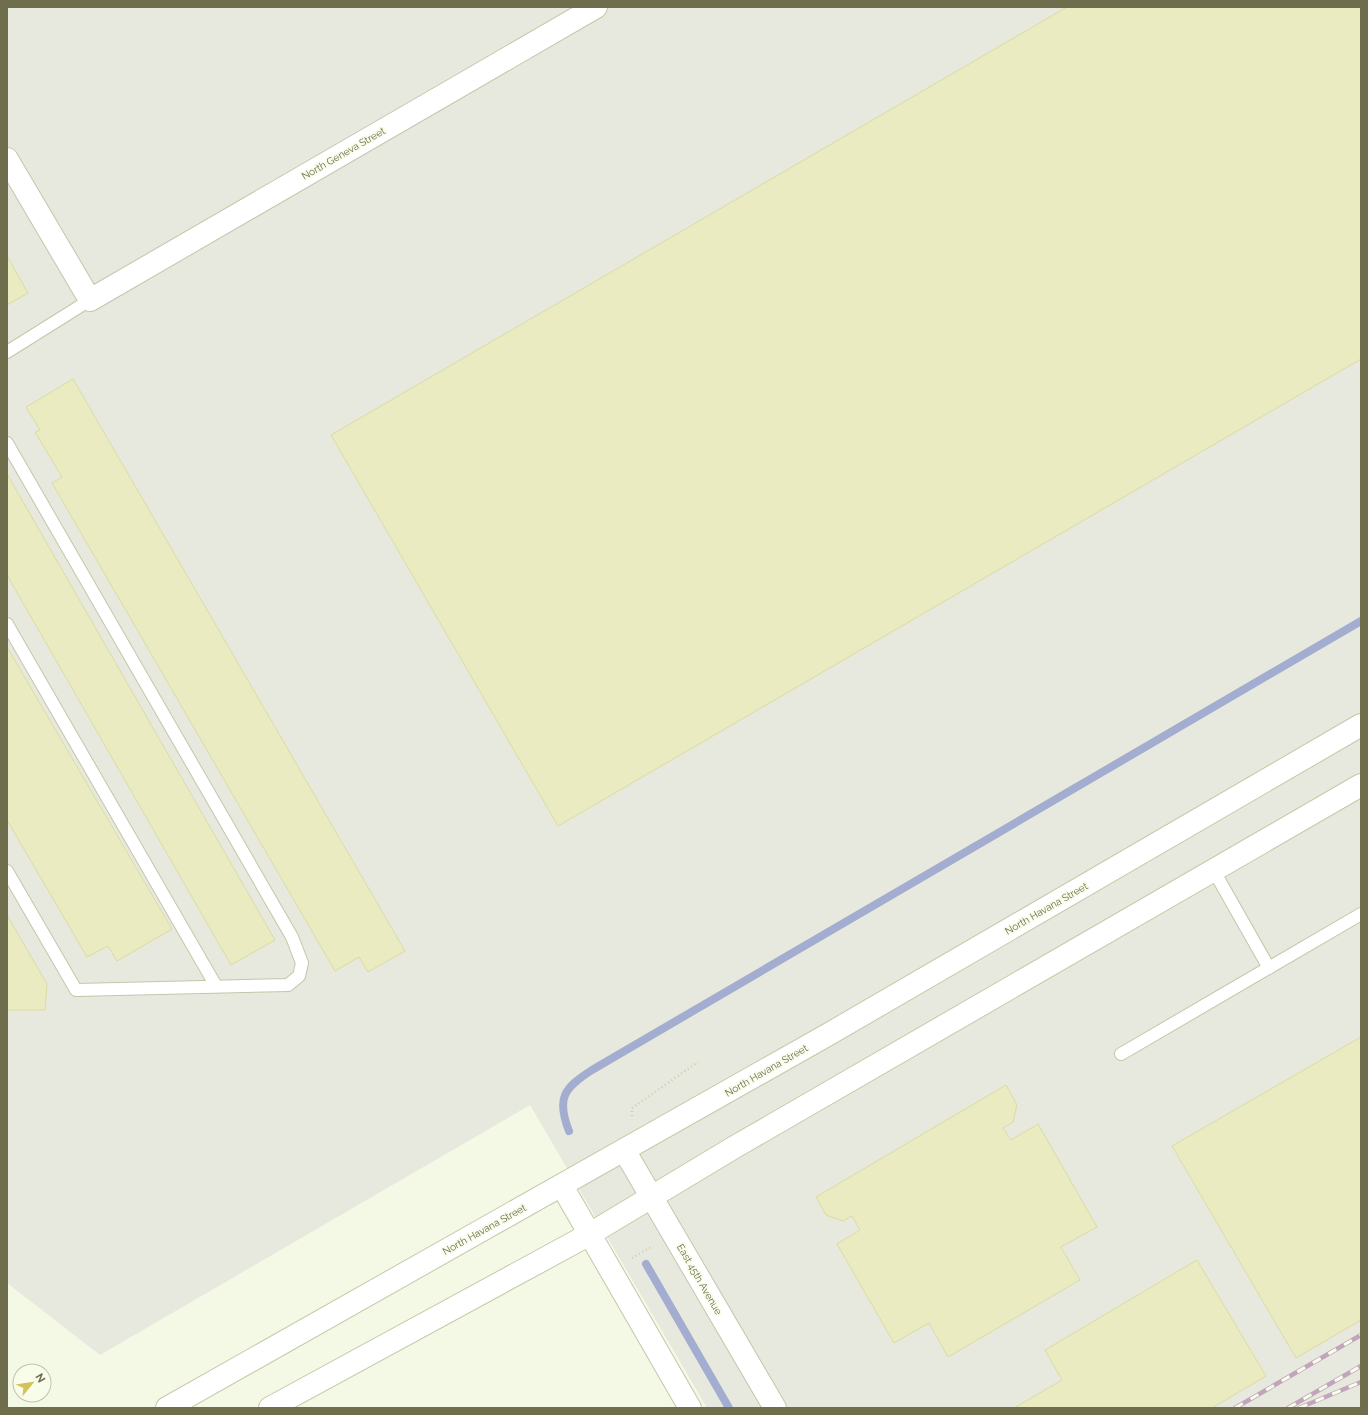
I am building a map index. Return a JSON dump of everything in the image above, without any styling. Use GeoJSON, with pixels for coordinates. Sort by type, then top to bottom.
{"type":"FeatureCollection","features":[{"type":"Feature","properties":{"kind":"main road","name":"North Geneva Street"},"geometry":{"type":"LineString","coordinates":[[90,300],[596,7]]}},
{"type":"Feature","properties":{"kind":"main road"},"geometry":{"type":"LineString","coordinates":[[7,159],[90,300]]}},
{"type":"Feature","properties":{"kind":"main road","name":"North Havana Street"},"geometry":{"type":"LineString","coordinates":[[167,1408],[829,1034],[1361,725]]}},
{"type":"Feature","properties":{"kind":"main road"},"geometry":{"type":"LineString","coordinates":[[270,1408],[590,1234],[651,1196],[1361,785]]}},
{"type":"Feature","properties":{"kind":"main road","name":"East 45th Avenue"},"geometry":{"type":"LineString","coordinates":[[624,1150],[775,1408]]}},
{"type":"Feature","properties":{"kind":"main road"},"geometry":{"type":"LineString","coordinates":[[562,1186],[690,1408]]}},
{"type":"Feature","properties":{"kind":"lane"},"geometry":{"type":"LineString","coordinates":[[7,352],[90,300]]}},
{"type":"Feature","properties":{"kind":"lane"},"geometry":{"type":"LineString","coordinates":[[7,443],[292,936],[302,963],[299,976],[288,985],[76,990],[7,871]]}},
{"type":"Feature","properties":{"kind":"lane"},"geometry":{"type":"LineString","coordinates":[[7,624],[216,986]]}},
{"type":"Feature","properties":{"kind":"lane"},"geometry":{"type":"LineString","coordinates":[[1214,871],[1269,968]]}},
{"type":"Feature","properties":{"kind":"lane"},"geometry":{"type":"LineString","coordinates":[[1121,1054],[1361,914]]}},
{"type":"Feature","properties":{"kind":"path"},"geometry":{"type":"LineString","coordinates":[[634,1118],[631,1113],[632,1108],[698,1062]]}},
{"type":"Feature","properties":{"kind":"path"},"geometry":{"type":"LineString","coordinates":[[630,1259],[654,1245]]}},
{"type":"Feature","properties":{"kind":"shaded area"},"geometry":{"type":"Polygon","coordinates":[[[7,7],[1361,7],[1361,1408],[707,1408],[530,1105],[100,1355],[7,1283],[7,7]]]}},
{"type":"Feature","properties":{"kind":"building"},"geometry":{"type":"Polygon","coordinates":[[[1067,7],[1361,7],[1361,359],[558,826],[331,435],[1067,7]]]}},
{"type":"Feature","properties":{"kind":"building"},"geometry":{"type":"Polygon","coordinates":[[[7,256],[28,293],[7,305],[7,256]]]}},
{"type":"Feature","properties":{"kind":"building"},"geometry":{"type":"Polygon","coordinates":[[[73,379],[405,951],[368,972],[359,957],[335,971],[52,483],[62,477],[35,432],[40,430],[26,407],[73,379]]]}},
{"type":"Feature","properties":{"kind":"building"},"geometry":{"type":"Polygon","coordinates":[[[7,474],[275,940],[231,965],[7,575],[7,474]]]}},
{"type":"Feature","properties":{"kind":"building"},"geometry":{"type":"Polygon","coordinates":[[[7,647],[172,929],[117,961],[108,946],[87,957],[7,820],[7,647]]]}},
{"type":"Feature","properties":{"kind":"building"},"geometry":{"type":"Polygon","coordinates":[[[7,915],[47,984],[45,1010],[7,1010],[7,915]]]}},
{"type":"Feature","properties":{"kind":"building"},"geometry":{"type":"Polygon","coordinates":[[[1361,1037],[1361,1320],[1296,1358],[1172,1146],[1361,1037]]]}},
{"type":"Feature","properties":{"kind":"building"},"geometry":{"type":"Polygon","coordinates":[[[1006,1085],[1017,1105],[1013,1122],[1003,1128],[1011,1140],[1038,1124],[1097,1227],[1061,1247],[1080,1280],[948,1357],[929,1323],[894,1343],[837,1244],[860,1230],[852,1216],[843,1221],[826,1215],[816,1197],[1006,1085]]]}},
{"type":"Feature","properties":{"kind":"building"},"geometry":{"type":"Polygon","coordinates":[[[1197,1260],[1266,1376],[1212,1408],[1014,1408],[1062,1380],[1045,1350],[1197,1260]]]}},
{"type":"Feature","properties":{"kind":"waterway"},"geometry":{"type":"LineString","coordinates":[[569,1131],[565,1120],[563,1102],[569,1089],[582,1076],[1361,621]]}},
{"type":"Feature","properties":{"kind":"waterway"},"geometry":{"type":"LineString","coordinates":[[646,1264],[729,1408]]}},
{"type":"Feature","properties":{"kind":"railway"},"geometry":{"type":"LineString","coordinates":[[1235,1408],[1361,1335]]}},
{"type":"Feature","properties":{"kind":"railway"},"geometry":{"type":"LineString","coordinates":[[1288,1408],[1361,1366]]}},
{"type":"Feature","properties":{"kind":"railway"},"geometry":{"type":"LineString","coordinates":[[1299,1408],[1361,1382]]}}]}
